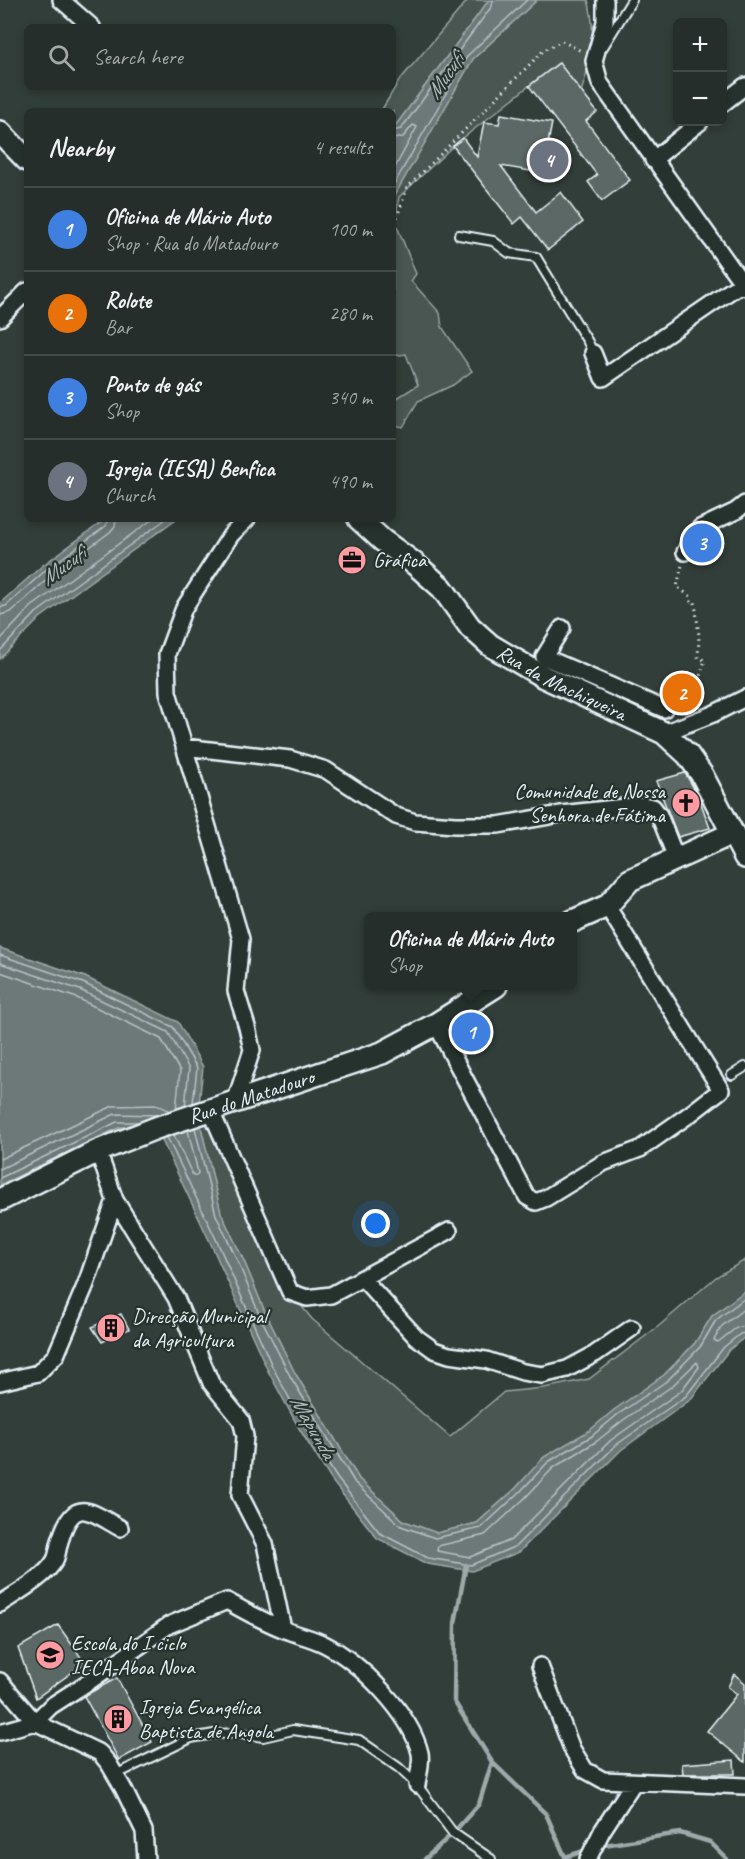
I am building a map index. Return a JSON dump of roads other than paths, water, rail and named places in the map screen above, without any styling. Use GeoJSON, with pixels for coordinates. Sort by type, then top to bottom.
{"type":"FeatureCollection","features":[{"type":"Feature","properties":{"kind":"street"},"geometry":{"type":"LineString","coordinates":[[61,0],[89,24]]}},
{"type":"Feature","properties":{"kind":"street"},"geometry":{"type":"LineString","coordinates":[[593,353],[603,378],[744,284],[600,83],[594,62],[605,22],[606,0]]}},
{"type":"Feature","properties":{"kind":"street"},"geometry":{"type":"LineString","coordinates":[[727,101],[745,86]]}},
{"type":"Feature","properties":{"kind":"street"},"geometry":{"type":"LineString","coordinates":[[653,160],[695,126]]}},
{"type":"Feature","properties":{"kind":"street"},"geometry":{"type":"LineString","coordinates":[[0,132],[24,157]]}},
{"type":"Feature","properties":{"kind":"street"},"geometry":{"type":"LineString","coordinates":[[0,318],[24,294]]}},
{"type":"Feature","properties":{"kind":"street"},"geometry":{"type":"LineString","coordinates":[[685,552],[700,528],[736,511],[745,504]]}},
{"type":"Feature","properties":{"kind":"street"},"geometry":{"type":"LineString","coordinates":[[235,1102],[252,1050],[248,1027],[236,991],[241,939],[218,866],[203,803],[168,692],[167,654],[184,608],[231,535],[244,522]]}},
{"type":"Feature","properties":{"kind":"street","name":"Rua da Machiqueira"},"geometry":{"type":"LineString","coordinates":[[363,522],[442,588],[470,627],[490,645],[544,677],[664,733],[688,755],[702,775],[745,857]]}},
{"type":"Feature","properties":{"kind":"street"},"geometry":{"type":"LineString","coordinates":[[562,628],[544,657],[664,709]]}},
{"type":"Feature","properties":{"kind":"street"},"geometry":{"type":"LineString","coordinates":[[664,733],[713,714],[745,698]]}},
{"type":"Feature","properties":{"kind":"street"},"geometry":{"type":"LineString","coordinates":[[184,747],[290,759],[326,770],[396,816],[416,822],[498,825],[631,806],[653,807],[659,815],[676,858]]}},
{"type":"Feature","properties":{"kind":"street"},"geometry":{"type":"LineString","coordinates":[[577,919],[607,906],[630,880],[733,833]]}},
{"type":"Feature","properties":{"kind":"street"},"geometry":{"type":"LineString","coordinates":[[436,1024],[527,1197],[536,1202],[546,1198],[603,1163],[640,1149],[721,1090],[607,906]]}},
{"type":"Feature","properties":{"kind":"street","name":"Rua do Matadouro"},"geometry":{"type":"LineString","coordinates":[[0,1200],[98,1151],[156,1128],[381,1053],[436,1024],[490,990]]}},
{"type":"Feature","properties":{"kind":"street"},"geometry":{"type":"LineString","coordinates":[[204,1112],[290,1292],[307,1298],[331,1295],[449,1231]]}},
{"type":"Feature","properties":{"kind":"street"},"geometry":{"type":"LineString","coordinates":[[98,1151],[115,1200],[176,1298],[211,1383],[241,1420],[245,1436],[240,1495],[265,1544],[283,1629]]}},
{"type":"Feature","properties":{"kind":"street"},"geometry":{"type":"LineString","coordinates":[[0,1382],[38,1373],[56,1355],[86,1284],[115,1200]]}},
{"type":"Feature","properties":{"kind":"street"},"geometry":{"type":"LineString","coordinates":[[363,1279],[416,1336],[434,1350],[449,1355],[486,1360],[542,1376],[567,1369],[595,1354],[632,1328]]}},
{"type":"Feature","properties":{"kind":"street"},"geometry":{"type":"LineString","coordinates":[[0,1605],[46,1571],[55,1560],[68,1518],[75,1513],[88,1510],[120,1528]]}},
{"type":"Feature","properties":{"kind":"street"},"geometry":{"type":"LineString","coordinates":[[0,1732],[35,1722],[51,1706],[169,1625],[227,1601],[283,1629],[324,1644],[354,1663],[378,1686],[411,1729],[420,1755],[417,1785]]}},
{"type":"Feature","properties":{"kind":"street"},"geometry":{"type":"LineString","coordinates":[[540,1666],[572,1749],[585,1770],[603,1780],[745,1785]]}},
{"type":"Feature","properties":{"kind":"street"},"geometry":{"type":"LineString","coordinates":[[0,1681],[35,1722],[100,1753],[115,1774],[144,1831],[146,1859]]}},
{"type":"Feature","properties":{"kind":"street"},"geometry":{"type":"LineString","coordinates":[[588,1859],[602,1831],[634,1782]]}},
{"type":"Feature","properties":{"kind":"lane"},"geometry":{"type":"LineString","coordinates":[[594,62],[632,0]]}},
{"type":"Feature","properties":{"kind":"lane"},"geometry":{"type":"LineString","coordinates":[[459,235],[493,241],[509,253],[536,258],[593,353]]}},
{"type":"Feature","properties":{"kind":"lane"},"geometry":{"type":"LineString","coordinates":[[732,1075],[745,1067]]}},
{"type":"Feature","properties":{"kind":"lane"},"geometry":{"type":"LineString","coordinates":[[115,1774],[191,1738],[214,1734],[240,1733],[263,1737],[293,1730],[358,1740],[399,1768],[417,1785],[453,1833],[491,1859]]}},
{"type":"Feature","properties":{"kind":"water","name":"Mucufi"},"geometry":{"type":"Polygon","coordinates":[[[489,0],[537,0],[473,59],[396,193],[396,125],[489,0]]]}},
{"type":"Feature","properties":{"kind":"water","name":"Mucufi"},"geometry":{"type":"Polygon","coordinates":[[[102,522],[172,522],[40,618],[0,659],[0,603],[43,565],[102,522]]]}},
{"type":"Feature","properties":{"kind":"water","name":"Mapunda"},"geometry":{"type":"Polygon","coordinates":[[[0,948],[85,977],[178,1022],[203,1067],[198,1114],[221,1213],[265,1312],[295,1373],[359,1479],[404,1521],[437,1533],[477,1523],[515,1489],[544,1457],[589,1431],[614,1410],[664,1375],[695,1343],[712,1316],[745,1291],[745,1337],[729,1350],[690,1400],[621,1450],[519,1552],[472,1571],[427,1564],[377,1538],[332,1481],[300,1430],[268,1371],[156,1128],[120,1127],[0,1185],[0,948]]]}},
{"type":"Feature","properties":{"kind":"waterway"},"geometry":{"type":"LineString","coordinates":[[466,1565],[455,1623],[454,1701],[492,1762],[546,1814],[566,1859]]}},
{"type":"Feature","properties":{"kind":"waterway"},"geometry":{"type":"LineString","coordinates":[[425,1859],[479,1804],[492,1762]]}},
{"type":"Feature","properties":{"kind":"waterway"},"geometry":{"type":"LineString","coordinates":[[598,1846],[680,1833],[710,1842],[727,1859]]}},
{"type":"Feature","properties":{"kind":"waterway"},"geometry":{"type":"LineString","coordinates":[[565,1857],[590,1849]]}},
{"type":"Feature","properties":{"kind":"place","name":"Igreja (IESA) Benfica"},"geometry":{"type":"Point","coordinates":[549,160]}},
{"type":"Feature","properties":{"kind":"place","name":"Ponto de gás"},"geometry":{"type":"Point","coordinates":[702,543]}},
{"type":"Feature","properties":{"kind":"place","name":"Gráfica"},"geometry":{"type":"Point","coordinates":[352,560]}},
{"type":"Feature","properties":{"kind":"place","name":"Rolote"},"geometry":{"type":"Point","coordinates":[682,693]}},
{"type":"Feature","properties":{"kind":"place","name":"Comunidade de Nossa Senhora de Fátima"},"geometry":{"type":"Point","coordinates":[686,803]}},
{"type":"Feature","properties":{"kind":"place","name":"Oficina de Mário Auto"},"geometry":{"type":"Point","coordinates":[471,1032]}},
{"type":"Feature","properties":{"kind":"place","name":"Direcção Municipal da Agricultura"},"geometry":{"type":"Point","coordinates":[111,1328]}},
{"type":"Feature","properties":{"kind":"place","name":"Escola do I ciclo IECA-Aboa Nova"},"geometry":{"type":"Point","coordinates":[50,1655]}},
{"type":"Feature","properties":{"kind":"place","name":"Igreja Evangélica Baptista de Angola"},"geometry":{"type":"Point","coordinates":[118,1719]}}]}
